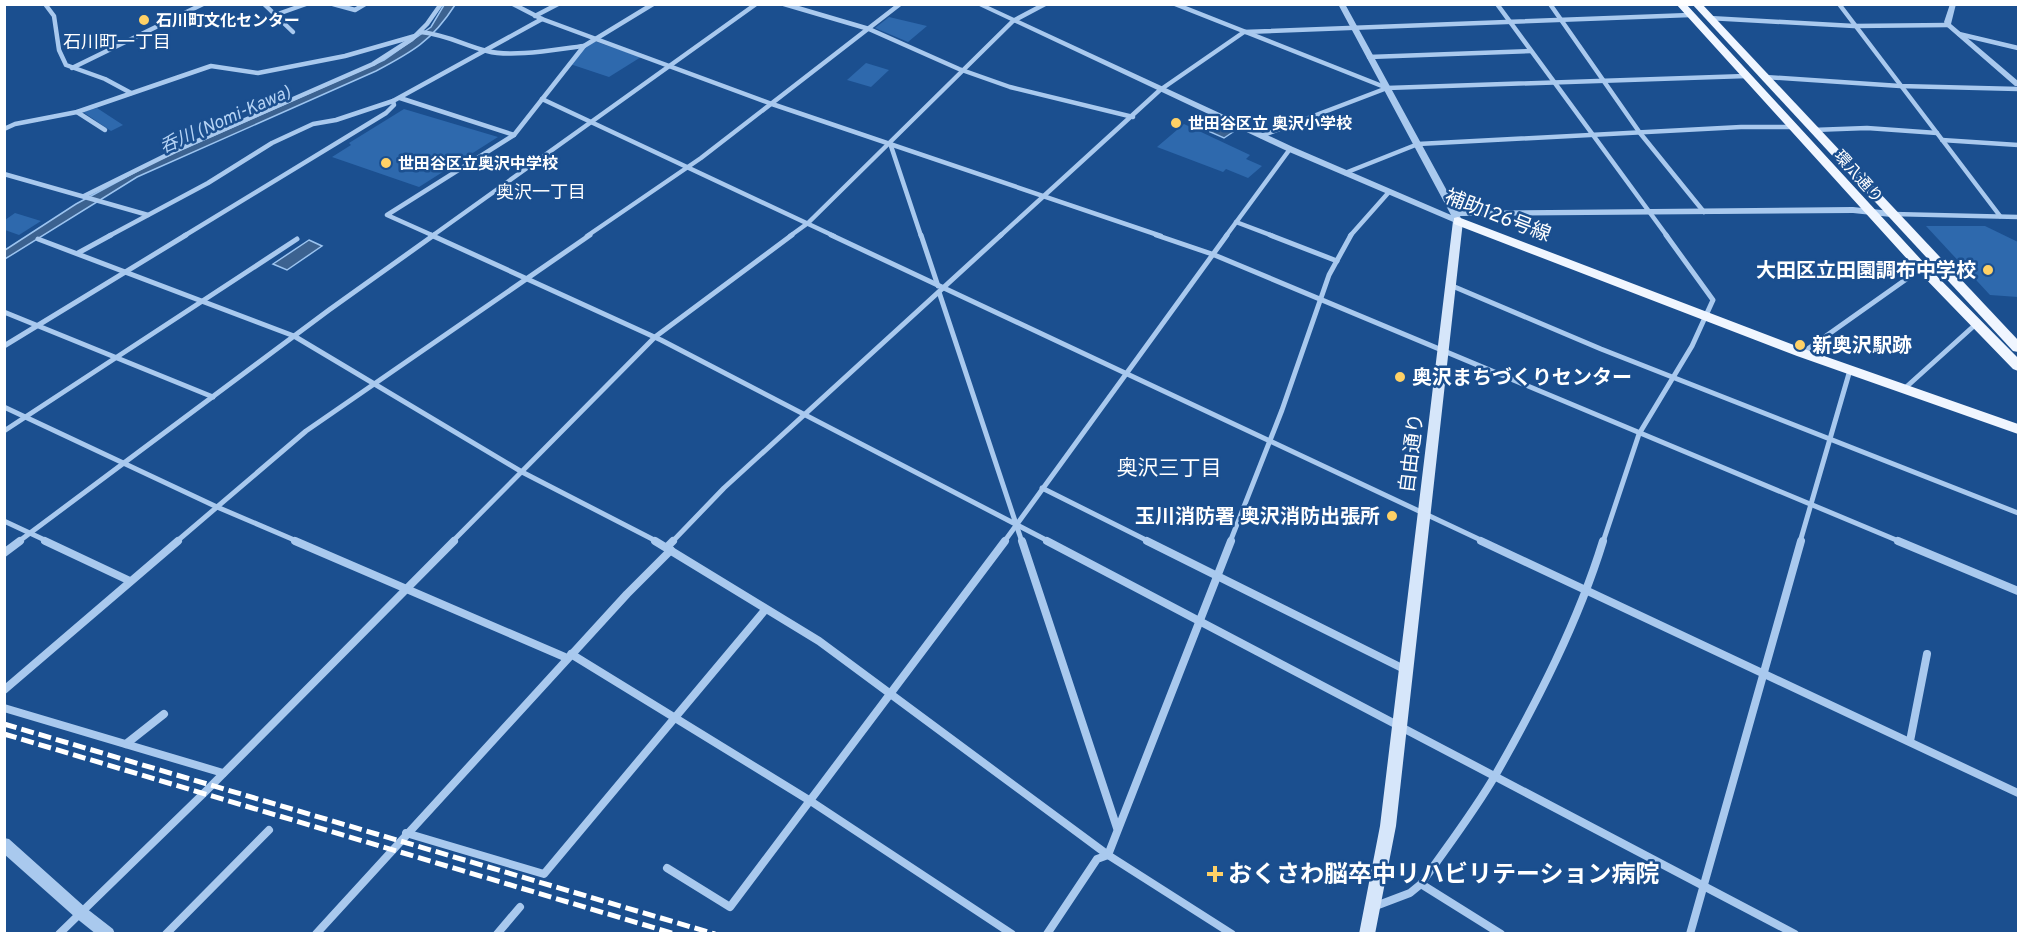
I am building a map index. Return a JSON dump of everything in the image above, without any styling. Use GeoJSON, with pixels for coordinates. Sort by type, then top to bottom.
{"type":"FeatureCollection","features":[{"type":"Feature","properties":{"kind":"main road","name":"環八通り"},"geometry":{"type":"LineString","coordinates":[[1680,4],[1708,18],[2019,348]]}},
{"type":"Feature","properties":{"kind":"main road","name":"環八通り"},"geometry":{"type":"LineString","coordinates":[[1693,10],[1746,76],[1792,127],[1922,268],[2019,366]]}},
{"type":"Feature","properties":{"kind":"main road","name":"自由通り"},"geometry":{"type":"LineString","coordinates":[[1367,933],[1387,831],[1456,217]]}},
{"type":"Feature","properties":{"kind":"main road","name":"補助126号線"},"geometry":{"type":"LineString","coordinates":[[1456,217],[1802,353],[2019,429]]}},
{"type":"Feature","properties":{"kind":"street"},"geometry":{"type":"LineString","coordinates":[[45,4],[54,16],[59,50],[66,65],[131,93]]}},
{"type":"Feature","properties":{"kind":"street"},"geometry":{"type":"LineString","coordinates":[[72,68],[203,4]]}},
{"type":"Feature","properties":{"kind":"street"},"geometry":{"type":"LineString","coordinates":[[264,4],[293,32]]}},
{"type":"Feature","properties":{"kind":"street"},"geometry":{"type":"LineString","coordinates":[[275,15],[306,4]]}},
{"type":"Feature","properties":{"kind":"street"},"geometry":{"type":"LineString","coordinates":[[333,4],[355,10],[365,4]]}},
{"type":"Feature","properties":{"kind":"street"},"geometry":{"type":"LineString","coordinates":[[513,4],[542,19],[772,104],[1212,254],[2019,591]]}},
{"type":"Feature","properties":{"kind":"street"},"geometry":{"type":"LineString","coordinates":[[536,16],[558,4]]}},
{"type":"Feature","properties":{"kind":"street"},"geometry":{"type":"LineString","coordinates":[[653,4],[584,46],[514,135],[387,215],[655,337],[1400,724],[1795,933]]}},
{"type":"Feature","properties":{"kind":"street"},"geometry":{"type":"LineString","coordinates":[[4,553],[294,336],[756,4]]}},
{"type":"Feature","properties":{"kind":"street"},"geometry":{"type":"LineString","coordinates":[[784,4],[869,29],[963,70],[1010,87],[1133,117]]}},
{"type":"Feature","properties":{"kind":"street"},"geometry":{"type":"LineString","coordinates":[[4,690],[306,431],[688,167],[900,4]]}},
{"type":"Feature","properties":{"kind":"street","name":"補助126号線"},"geometry":{"type":"LineString","coordinates":[[978,4],[1290,149],[1389,192],[1456,217]]}},
{"type":"Feature","properties":{"kind":"street"},"geometry":{"type":"LineString","coordinates":[[59,933],[223,773],[655,337],[808,223],[1013,21],[1045,4]]}},
{"type":"Feature","properties":{"kind":"street"},"geometry":{"type":"LineString","coordinates":[[1175,4],[1387,88]]}},
{"type":"Feature","properties":{"kind":"street"},"geometry":{"type":"LineString","coordinates":[[1341,4],[1456,217],[1869,211],[1891,214],[2019,217]]}},
{"type":"Feature","properties":{"kind":"street"},"geometry":{"type":"LineString","coordinates":[[1373,907],[1410,893],[1421,884],[1495,775],[1549,673],[1588,590],[1639,434],[1692,346],[1713,300],[1497,4]]}},
{"type":"Feature","properties":{"kind":"street"},"geometry":{"type":"LineString","coordinates":[[1550,4],[1640,133],[1704,212]]}},
{"type":"Feature","properties":{"kind":"street"},"geometry":{"type":"LineString","coordinates":[[1839,4],[2000,216]]}},
{"type":"Feature","properties":{"kind":"street"},"geometry":{"type":"LineString","coordinates":[[1948,25],[1953,4]]}},
{"type":"Feature","properties":{"kind":"street"},"geometry":{"type":"LineString","coordinates":[[85,197],[178,149],[373,64],[396,51],[428,26],[440,5]]}},
{"type":"Feature","properties":{"kind":"street"},"geometry":{"type":"LineString","coordinates":[[316,933],[724,488],[1160,90],[1244,32],[1559,20],[1693,10]]}},
{"type":"Feature","properties":{"kind":"street"},"geometry":{"type":"LineString","coordinates":[[1708,18],[1854,26],[1948,25],[2019,84]]}},
{"type":"Feature","properties":{"kind":"street"},"geometry":{"type":"LineString","coordinates":[[78,253],[208,183],[272,143],[313,123],[336,120],[400,98],[542,19]]}},
{"type":"Feature","properties":{"kind":"street"},"geometry":{"type":"LineString","coordinates":[[421,32],[437,33],[486,50],[532,52],[584,46]]}},
{"type":"Feature","properties":{"kind":"street"},"geometry":{"type":"LineString","coordinates":[[1959,34],[2019,48]]}},
{"type":"Feature","properties":{"kind":"street"},"geometry":{"type":"LineString","coordinates":[[4,129],[15,124],[77,112],[211,66],[258,73],[345,56],[415,36]]}},
{"type":"Feature","properties":{"kind":"street"},"geometry":{"type":"LineString","coordinates":[[1369,57],[1531,51]]}},
{"type":"Feature","properties":{"kind":"street"},"geometry":{"type":"LineString","coordinates":[[1261,136],[1387,88],[1746,76]]}},
{"type":"Feature","properties":{"kind":"street"},"geometry":{"type":"LineString","coordinates":[[1766,77],[1900,86],[2019,89]]}},
{"type":"Feature","properties":{"kind":"street"},"geometry":{"type":"LineString","coordinates":[[400,98],[514,135]]}},
{"type":"Feature","properties":{"kind":"street"},"geometry":{"type":"LineString","coordinates":[[542,99],[808,223],[940,289],[1424,512],[2019,793]]}},
{"type":"Feature","properties":{"kind":"street"},"geometry":{"type":"LineString","coordinates":[[4,346],[386,113],[394,105],[393,101]]}},
{"type":"Feature","properties":{"kind":"street"},"geometry":{"type":"LineString","coordinates":[[77,112],[105,130]]}},
{"type":"Feature","properties":{"kind":"street"},"geometry":{"type":"LineString","coordinates":[[1345,173],[1418,144],[1741,127],[1792,127]]}},
{"type":"Feature","properties":{"kind":"street"},"geometry":{"type":"LineString","coordinates":[[1812,130],[1867,128],[1937,133]]}},
{"type":"Feature","properties":{"kind":"street"},"geometry":{"type":"LineString","coordinates":[[1942,140],[2019,145]]}},
{"type":"Feature","properties":{"kind":"street"},"geometry":{"type":"LineString","coordinates":[[890,143],[1118,828]]}},
{"type":"Feature","properties":{"kind":"street"},"geometry":{"type":"LineString","coordinates":[[668,868],[730,907],[812,802],[1017,525],[1290,149]]}},
{"type":"Feature","properties":{"kind":"street"},"geometry":{"type":"LineString","coordinates":[[4,174],[148,215]]}},
{"type":"Feature","properties":{"kind":"street"},"geometry":{"type":"LineString","coordinates":[[1047,933],[1097,860],[1108,855],[1282,410],[1319,299],[1347,240],[1389,192]]}},
{"type":"Feature","properties":{"kind":"street"},"geometry":{"type":"LineString","coordinates":[[1236,222],[1337,261]]}},
{"type":"Feature","properties":{"kind":"street"},"geometry":{"type":"LineString","coordinates":[[38,239],[294,336],[522,472],[669,548],[765,610],[819,641],[1108,855],[1232,933]]}},
{"type":"Feature","properties":{"kind":"street"},"geometry":{"type":"LineString","coordinates":[[4,431],[297,239]]}},
{"type":"Feature","properties":{"kind":"street"},"geometry":{"type":"LineString","coordinates":[[1802,353],[1922,268]]}},
{"type":"Feature","properties":{"kind":"street"},"geometry":{"type":"LineString","coordinates":[[1450,285],[1674,377],[2019,513]]}},
{"type":"Feature","properties":{"kind":"street"},"geometry":{"type":"LineString","coordinates":[[4,312],[213,397]]}},
{"type":"Feature","properties":{"kind":"street"},"geometry":{"type":"LineString","coordinates":[[1904,389],[1976,324]]}},
{"type":"Feature","properties":{"kind":"street"},"geometry":{"type":"LineString","coordinates":[[1690,933],[1850,370]]}},
{"type":"Feature","properties":{"kind":"street"},"geometry":{"type":"LineString","coordinates":[[4,406],[217,507],[569,656],[812,802],[1012,933]]}},
{"type":"Feature","properties":{"kind":"street"},"geometry":{"type":"LineString","coordinates":[[1042,488],[1406,670]]}},
{"type":"Feature","properties":{"kind":"street"},"geometry":{"type":"LineString","coordinates":[[4,521],[130,581]]}},
{"type":"Feature","properties":{"kind":"street"},"geometry":{"type":"LineString","coordinates":[[406,833],[544,874],[765,610]]}},
{"type":"Feature","properties":{"kind":"street"},"geometry":{"type":"LineString","coordinates":[[1910,741],[1927,654]]}},
{"type":"Feature","properties":{"kind":"street"},"geometry":{"type":"LineString","coordinates":[[4,708],[223,773]]}},
{"type":"Feature","properties":{"kind":"street"},"geometry":{"type":"LineString","coordinates":[[126,744],[164,714]]}},
{"type":"Feature","properties":{"kind":"street"},"geometry":{"type":"LineString","coordinates":[[166,933],[269,830]]}},
{"type":"Feature","properties":{"kind":"street"},"geometry":{"type":"LineString","coordinates":[[4,844],[81,913],[108,933]]}},
{"type":"Feature","properties":{"kind":"street"},"geometry":{"type":"LineString","coordinates":[[1421,884],[1501,933]]}},
{"type":"Feature","properties":{"kind":"street"},"geometry":{"type":"LineString","coordinates":[[497,933],[520,907]]}},
{"type":"Feature","properties":{"kind":"shaded area"},"geometry":{"type":"Polygon","coordinates":[[[444,5],[455,5],[429,37],[400,58],[376,71],[137,177],[5,259],[5,250],[76,204],[154,162],[384,60],[431,27],[444,5]]]}},
{"type":"Feature","properties":{"kind":"shaded area"},"geometry":{"type":"Polygon","coordinates":[[[889,17],[927,26],[908,42],[875,28],[889,17]]]}},
{"type":"Feature","properties":{"kind":"shaded area"},"geometry":{"type":"Polygon","coordinates":[[[594,42],[641,57],[609,77],[570,64],[588,45],[594,42]]]}},
{"type":"Feature","properties":{"kind":"shaded area"},"geometry":{"type":"Polygon","coordinates":[[[866,63],[889,70],[871,87],[847,80],[866,63]]]}},
{"type":"Feature","properties":{"kind":"shaded area"},"geometry":{"type":"Polygon","coordinates":[[[97,108],[123,125],[111,131],[83,112],[97,108]]]}},
{"type":"Feature","properties":{"kind":"shaded area"},"geometry":{"type":"Polygon","coordinates":[[[404,109],[498,137],[419,187],[332,157],[351,145],[349,143],[404,109]]]}},
{"type":"Feature","properties":{"kind":"shaded area"},"geometry":{"type":"Polygon","coordinates":[[[1202,118],[1233,132],[1224,138],[1192,124],[1202,118]]]}},
{"type":"Feature","properties":{"kind":"shaded area"},"geometry":{"type":"Polygon","coordinates":[[[1184,124],[1250,155],[1246,159],[1262,166],[1248,178],[1226,169],[1223,172],[1157,147],[1184,124]]]}},
{"type":"Feature","properties":{"kind":"shaded area"},"geometry":{"type":"Polygon","coordinates":[[[15,213],[41,221],[19,235],[5,230],[5,220],[15,213]]]}},
{"type":"Feature","properties":{"kind":"shaded area","name":"大田区立田園調布中学校"},"geometry":{"type":"Polygon","coordinates":[[[1926,226],[1985,226],[2018,242],[2018,297],[1990,295],[1926,226]]]}},
{"type":"Feature","properties":{"kind":"shaded area"},"geometry":{"type":"Polygon","coordinates":[[[309,240],[322,246],[287,270],[273,264],[309,240]]]}},
{"type":"Feature","properties":{"kind":"railway"},"geometry":{"type":"LineString","coordinates":[[4,724],[715,934]]}},
{"type":"Feature","properties":{"kind":"railway"},"geometry":{"type":"LineString","coordinates":[[4,734],[675,934]]}},
{"type":"Feature","properties":{"kind":"place","name":"石川町文化センター"},"geometry":{"type":"Point","coordinates":[144,20]}},
{"type":"Feature","properties":{"kind":"place","name":"世田谷区立 奥沢小学校"},"geometry":{"type":"Point","coordinates":[1176,123]}},
{"type":"Feature","properties":{"kind":"place","name":"世田谷区立奥沢中学校"},"geometry":{"type":"Point","coordinates":[386,163]}},
{"type":"Feature","properties":{"kind":"place","name":"大田区立田園調布中学校"},"geometry":{"type":"Point","coordinates":[1988,270]}},
{"type":"Feature","properties":{"kind":"place","name":"新奥沢駅跡"},"geometry":{"type":"Point","coordinates":[1800,345]}},
{"type":"Feature","properties":{"kind":"place","name":"奥沢まちづくりセンター"},"geometry":{"type":"Point","coordinates":[1400,377]}},
{"type":"Feature","properties":{"kind":"place","name":"玉川消防署 奥沢消防出張所"},"geometry":{"type":"Point","coordinates":[1392,516]}},
{"type":"Feature","properties":{"kind":"place","name":"おくさわ脳卒中リハビリテーション病院"},"geometry":{"type":"Point","coordinates":[1215,874]}},
{"type":"Feature","properties":{"kind":"district","name":"石川町一丁目"},"geometry":{"type":"Point","coordinates":[117,42]}},
{"type":"Feature","properties":{"kind":"district","name":"奥沢一丁目"},"geometry":{"type":"Point","coordinates":[541,192]}},
{"type":"Feature","properties":{"kind":"district","name":"奥沢三丁目"},"geometry":{"type":"Point","coordinates":[1169,468]}},
{"type":"Feature","properties":{"kind":"water label","name":"呑川 (Nomi-Kawa)"},"geometry":{"type":"Point","coordinates":[225,119]}}]}
